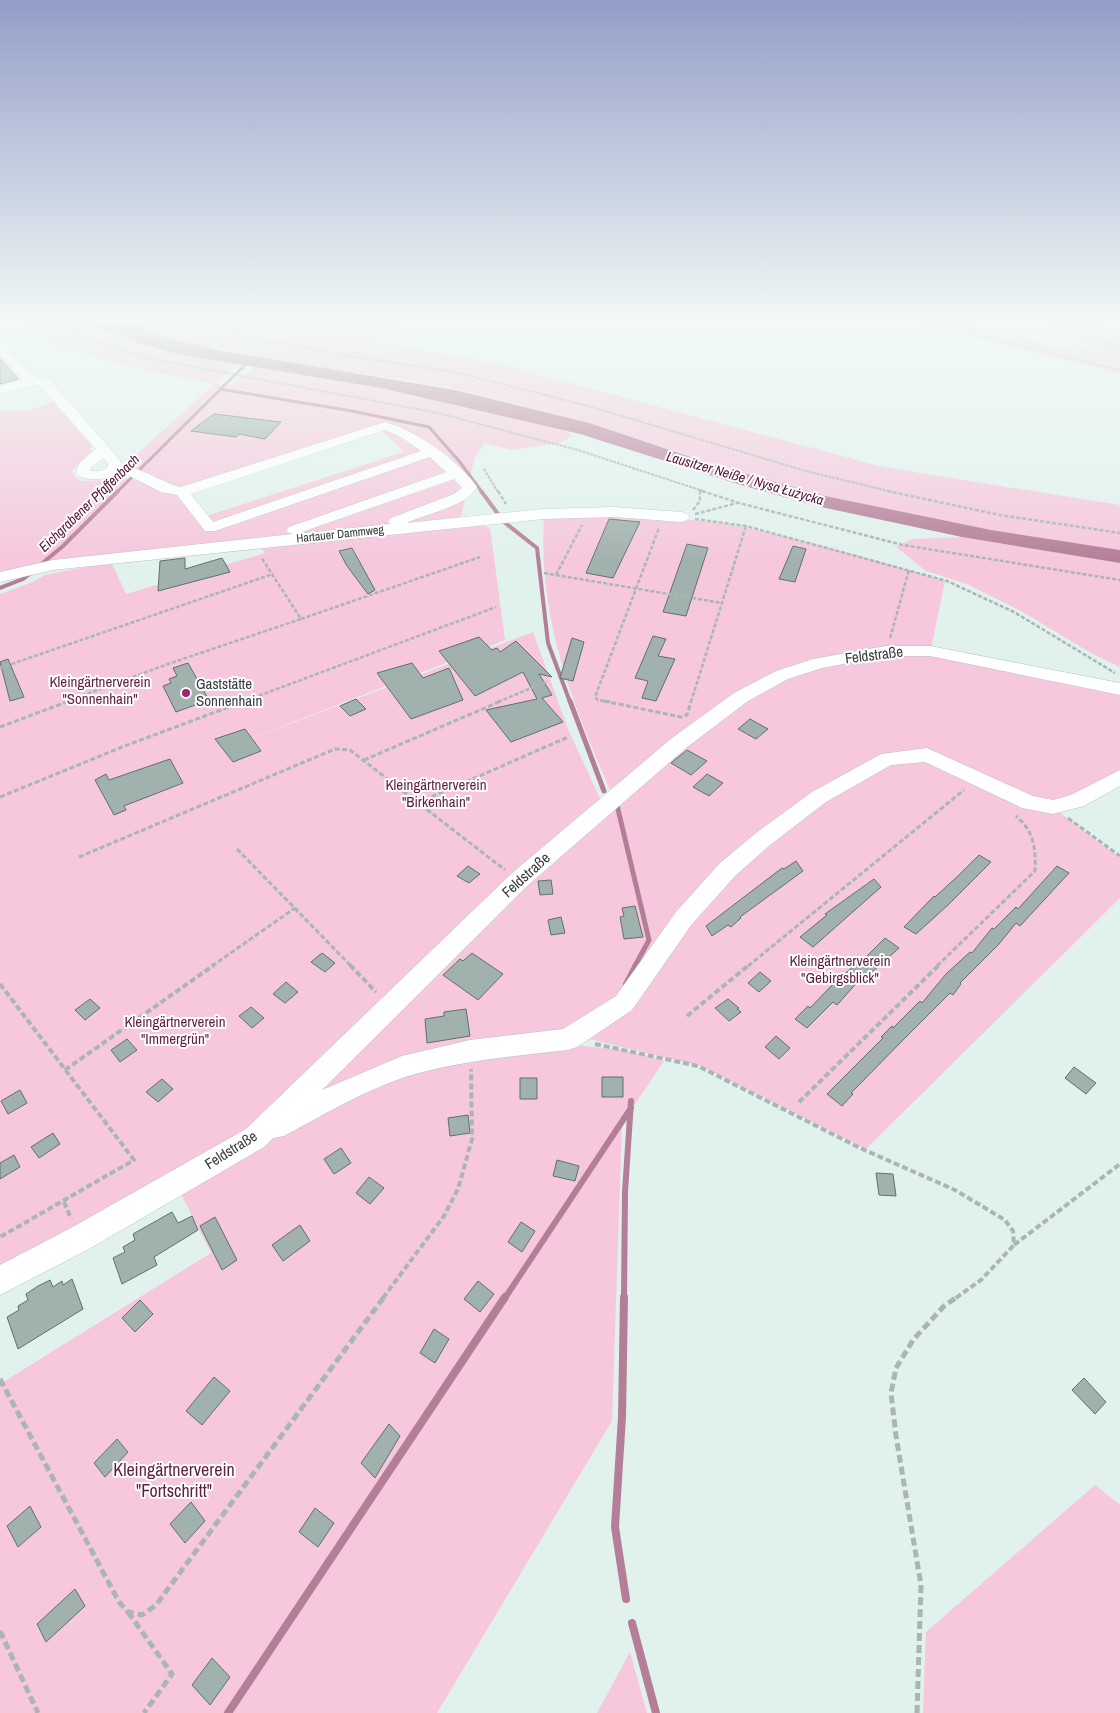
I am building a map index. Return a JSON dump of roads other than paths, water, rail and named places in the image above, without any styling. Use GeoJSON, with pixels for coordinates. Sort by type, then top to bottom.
{"type":"FeatureCollection","features":[{"type":"Feature","properties":{"kind":"street"},"geometry":{"type":"LineString","coordinates":[[63,404],[102,451]]}},
{"type":"Feature","properties":{"kind":"street"},"geometry":{"type":"LineString","coordinates":[[126,470],[166,490],[182,492],[385,426],[395,427],[431,452],[457,473],[470,487],[468,491],[459,497],[396,520],[397,528]]}},
{"type":"Feature","properties":{"kind":"street"},"geometry":{"type":"LineString","coordinates":[[182,492],[210,528],[431,452]]}},
{"type":"Feature","properties":{"kind":"street"},"geometry":{"type":"LineString","coordinates":[[289,532],[457,473]]}},
{"type":"Feature","properties":{"kind":"street","name":"Hartauer Dammweg"},"geometry":{"type":"LineString","coordinates":[[0,577],[47,566],[397,528],[588,512],[682,517]]}},
{"type":"Feature","properties":{"kind":"street","name":"Feldstraße"},"geometry":{"type":"LineString","coordinates":[[0,1281],[78,1239],[255,1138],[519,880],[672,749],[741,696],[782,675],[802,668],[886,651],[930,651],[1120,689]]}},
{"type":"Feature","properties":{"kind":"street"},"geometry":{"type":"LineString","coordinates":[[255,1138],[338,1094],[402,1067],[470,1051],[568,1039],[624,1004],[684,918],[728,869],[819,797],[877,764],[888,760],[927,754],[1029,803],[1053,807],[1078,801],[1120,777]]}},
{"type":"Feature","properties":{"kind":"water","name":"Lausitzer Neiße / Nysa Łużycka"},"geometry":{"type":"Polygon","coordinates":[[[450,404],[512,404],[589,423],[709,463],[825,496],[991,530],[1120,550],[1120,563],[962,537],[821,507],[741,485],[580,434],[450,404]]]}},
{"type":"Feature","properties":{"kind":"waterway","name":"Eichgrabener Pfaffenbach"},"geometry":{"type":"LineString","coordinates":[[117,492],[206,404]]}},
{"type":"Feature","properties":{"kind":"waterway"},"geometry":{"type":"LineString","coordinates":[[310,404],[429,427],[459,461],[482,492]]}},
{"type":"Feature","properties":{"kind":"waterway"},"geometry":{"type":"LineString","coordinates":[[481,491],[504,522],[537,548],[548,643],[570,702]]}},
{"type":"Feature","properties":{"kind":"waterway","name":"Eichgrabener Pfaffenbach"},"geometry":{"type":"LineString","coordinates":[[39,566],[63,546],[117,492]]}},
{"type":"Feature","properties":{"kind":"waterway","name":"Eichgrabener Pfaffenbach"},"geometry":{"type":"LineString","coordinates":[[0,588],[23,579],[31,573]]}},
{"type":"Feature","properties":{"kind":"waterway"},"geometry":{"type":"LineString","coordinates":[[570,701],[604,791]]}},
{"type":"Feature","properties":{"kind":"waterway"},"geometry":{"type":"LineString","coordinates":[[617,805],[649,940],[635,966]]}},
{"type":"Feature","properties":{"kind":"waterway"},"geometry":{"type":"LineString","coordinates":[[626,984],[636,965]]}},
{"type":"Feature","properties":{"kind":"waterway"},"geometry":{"type":"LineString","coordinates":[[630,1109],[631,1101]]}},
{"type":"Feature","properties":{"kind":"waterway"},"geometry":{"type":"LineString","coordinates":[[505,1298],[630,1109]]}},
{"type":"Feature","properties":{"kind":"waterway"},"geometry":{"type":"LineString","coordinates":[[624,1298],[625,1192],[630,1109]]}},
{"type":"Feature","properties":{"kind":"waterway"},"geometry":{"type":"LineString","coordinates":[[228,1713],[505,1297]]}},
{"type":"Feature","properties":{"kind":"waterway"},"geometry":{"type":"LineString","coordinates":[[624,1297],[622,1417],[615,1527],[626,1599]]}},
{"type":"Feature","properties":{"kind":"waterway"},"geometry":{"type":"LineString","coordinates":[[632,1623],[656,1713]]}},
{"type":"Feature","properties":{"kind":"place","name":"Gaststätte Sonnenhain"},"geometry":{"type":"Point","coordinates":[186,693]}},
{"type":"Feature","properties":{"kind":"park label","name":"Kleingärtnerverein \"Sonnenhain\""},"geometry":{"type":"Point","coordinates":[100,690]}},
{"type":"Feature","properties":{"kind":"park label","name":"Kleingärtnerverein \"Birkenhain\""},"geometry":{"type":"Point","coordinates":[436,794]}},
{"type":"Feature","properties":{"kind":"park label","name":"Kleingärtnerverein \"Gebirgsblick\""},"geometry":{"type":"Point","coordinates":[840,970]}},
{"type":"Feature","properties":{"kind":"park label","name":"Kleingärtnerverein \"Immergrün\""},"geometry":{"type":"Point","coordinates":[175,1030]}},
{"type":"Feature","properties":{"kind":"park label","name":"Kleingärtnerverein \"Fortschritt\""},"geometry":{"type":"Point","coordinates":[174,1480]}}]}
